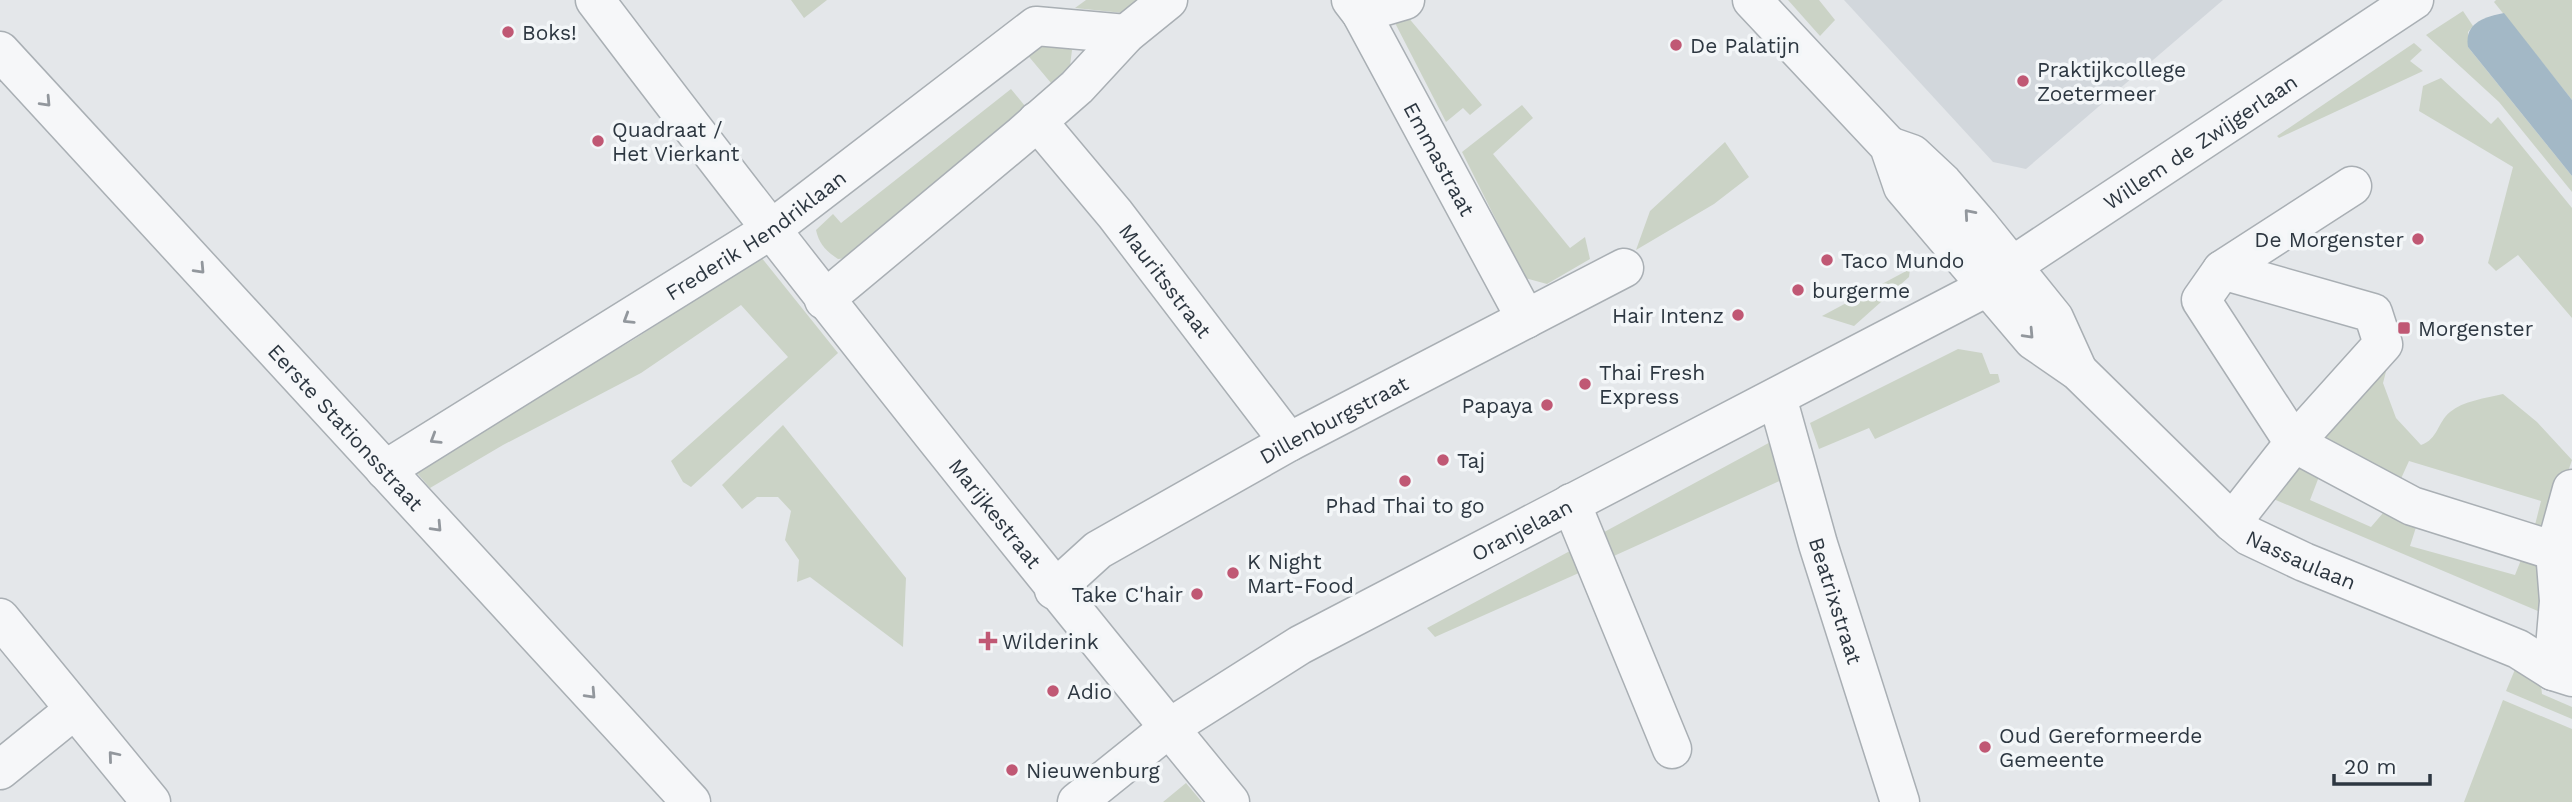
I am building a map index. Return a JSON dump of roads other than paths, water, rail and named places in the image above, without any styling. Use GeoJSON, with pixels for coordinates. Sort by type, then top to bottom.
{"type":"FeatureCollection","features":[{"type":"Feature","properties":{"kind":"street","name":"Marijkestraat"},"geometry":{"type":"LineString","coordinates":[[594,0],[769,231],[1054,590],[1230,802]]}},
{"type":"Feature","properties":{"kind":"street"},"geometry":{"type":"LineString","coordinates":[[824,300],[1077,87],[1126,34],[1168,0]]}},
{"type":"Feature","properties":{"kind":"street"},"geometry":{"type":"LineString","coordinates":[[1356,7],[1405,0]]}},
{"type":"Feature","properties":{"kind":"street","name":"Nassaulaan"},"geometry":{"type":"LineString","coordinates":[[1752,0],[1889,146],[1903,187],[2000,277],[2033,340],[2078,371],[2232,522],[2249,536],[2304,562],[2518,649],[2563,674]]}},
{"type":"Feature","properties":{"kind":"street","name":"Willem de Zwijgerlaan"},"geometry":{"type":"LineString","coordinates":[[2000,277],[2414,0]]}},
{"type":"Feature","properties":{"kind":"street","name":"Emmastraat"},"geometry":{"type":"LineString","coordinates":[[1356,7],[1526,319]]}},
{"type":"Feature","properties":{"kind":"street","name":"Frederik Hendriklaan"},"geometry":{"type":"LineString","coordinates":[[385,470],[769,231],[1036,26],[1126,34]]}},
{"type":"Feature","properties":{"kind":"street","name":"Eerste Stationsstraat"},"geometry":{"type":"LineString","coordinates":[[0,51],[691,802]]}},
{"type":"Feature","properties":{"kind":"street","name":"Mauritsstraat"},"geometry":{"type":"LineString","coordinates":[[1037,121],[1115,214],[1289,442]]}},
{"type":"Feature","properties":{"kind":"street"},"geometry":{"type":"LineString","coordinates":[[2352,186],[2222,270],[2201,300],[2294,443],[2412,506],[2555,551]]}},
{"type":"Feature","properties":{"kind":"street","name":"Dillenburgstraat"},"geometry":{"type":"LineString","coordinates":[[1054,590],[1098,550],[1289,442],[1624,268]]}},
{"type":"Feature","properties":{"kind":"street"},"geometry":{"type":"LineString","coordinates":[[2222,270],[2372,313],[2384,344],[2294,443],[2232,522]]}},
{"type":"Feature","properties":{"kind":"street","name":"Oranjelaan"},"geometry":{"type":"LineString","coordinates":[[1077,802],[1169,727],[1300,645],[1777,397],[2000,277]]}},
{"type":"Feature","properties":{"kind":"street","name":"Beatrixstraat"},"geometry":{"type":"LineString","coordinates":[[1777,397],[1818,544],[1900,802]]}},
{"type":"Feature","properties":{"kind":"street"},"geometry":{"type":"LineString","coordinates":[[2563,674],[2555,551],[2572,489]]}},
{"type":"Feature","properties":{"kind":"street"},"geometry":{"type":"LineString","coordinates":[[1571,503],[1672,749]]}},
{"type":"Feature","properties":{"kind":"street"},"geometry":{"type":"LineString","coordinates":[[0,618],[151,802]]}},
{"type":"Feature","properties":{"kind":"street"},"geometry":{"type":"LineString","coordinates":[[0,770],[74,710]]}},
{"type":"Feature","properties":{"kind":"water"},"geometry":{"type":"Polygon","coordinates":[[[2504,13],[2572,100],[2572,176],[2468,47],[2469,32],[2477,22],[2504,13]]]}},
{"type":"Feature","properties":{"kind":"place","name":"Boks!"},"geometry":{"type":"Point","coordinates":[508,32]}},
{"type":"Feature","properties":{"kind":"place","name":"De Palatijn"},"geometry":{"type":"Point","coordinates":[1676,45]}},
{"type":"Feature","properties":{"kind":"place","name":"Praktijkcollege Zoetermeer"},"geometry":{"type":"Point","coordinates":[2023,81]}},
{"type":"Feature","properties":{"kind":"place","name":"Quadraat / Het Vierkant"},"geometry":{"type":"Point","coordinates":[598,141]}},
{"type":"Feature","properties":{"kind":"place","name":"De Morgenster"},"geometry":{"type":"Point","coordinates":[2418,239]}},
{"type":"Feature","properties":{"kind":"place","name":"Taco Mundo"},"geometry":{"type":"Point","coordinates":[1827,260]}},
{"type":"Feature","properties":{"kind":"place","name":"burgerme"},"geometry":{"type":"Point","coordinates":[1798,290]}},
{"type":"Feature","properties":{"kind":"place","name":"Hair Intenz"},"geometry":{"type":"Point","coordinates":[1738,315]}},
{"type":"Feature","properties":{"kind":"place","name":"Morgenster"},"geometry":{"type":"Point","coordinates":[2404,328]}},
{"type":"Feature","properties":{"kind":"place","name":"Thai Fresh Express"},"geometry":{"type":"Point","coordinates":[1585,384]}},
{"type":"Feature","properties":{"kind":"place","name":"Papaya"},"geometry":{"type":"Point","coordinates":[1547,405]}},
{"type":"Feature","properties":{"kind":"place","name":"Taj"},"geometry":{"type":"Point","coordinates":[1443,460]}},
{"type":"Feature","properties":{"kind":"place","name":"Phad Thai to go"},"geometry":{"type":"Point","coordinates":[1405,481]}},
{"type":"Feature","properties":{"kind":"place","name":"K Night Mart-Food"},"geometry":{"type":"Point","coordinates":[1233,573]}},
{"type":"Feature","properties":{"kind":"place","name":"Take C'hair"},"geometry":{"type":"Point","coordinates":[1197,594]}},
{"type":"Feature","properties":{"kind":"place","name":"Wilderink"},"geometry":{"type":"Point","coordinates":[988,641]}},
{"type":"Feature","properties":{"kind":"place","name":"Adio"},"geometry":{"type":"Point","coordinates":[1053,691]}},
{"type":"Feature","properties":{"kind":"place","name":"Oud Gereformeerde Gemeente"},"geometry":{"type":"Point","coordinates":[1985,747]}},
{"type":"Feature","properties":{"kind":"place","name":"Nieuwenburg"},"geometry":{"type":"Point","coordinates":[1012,770]}}]}
